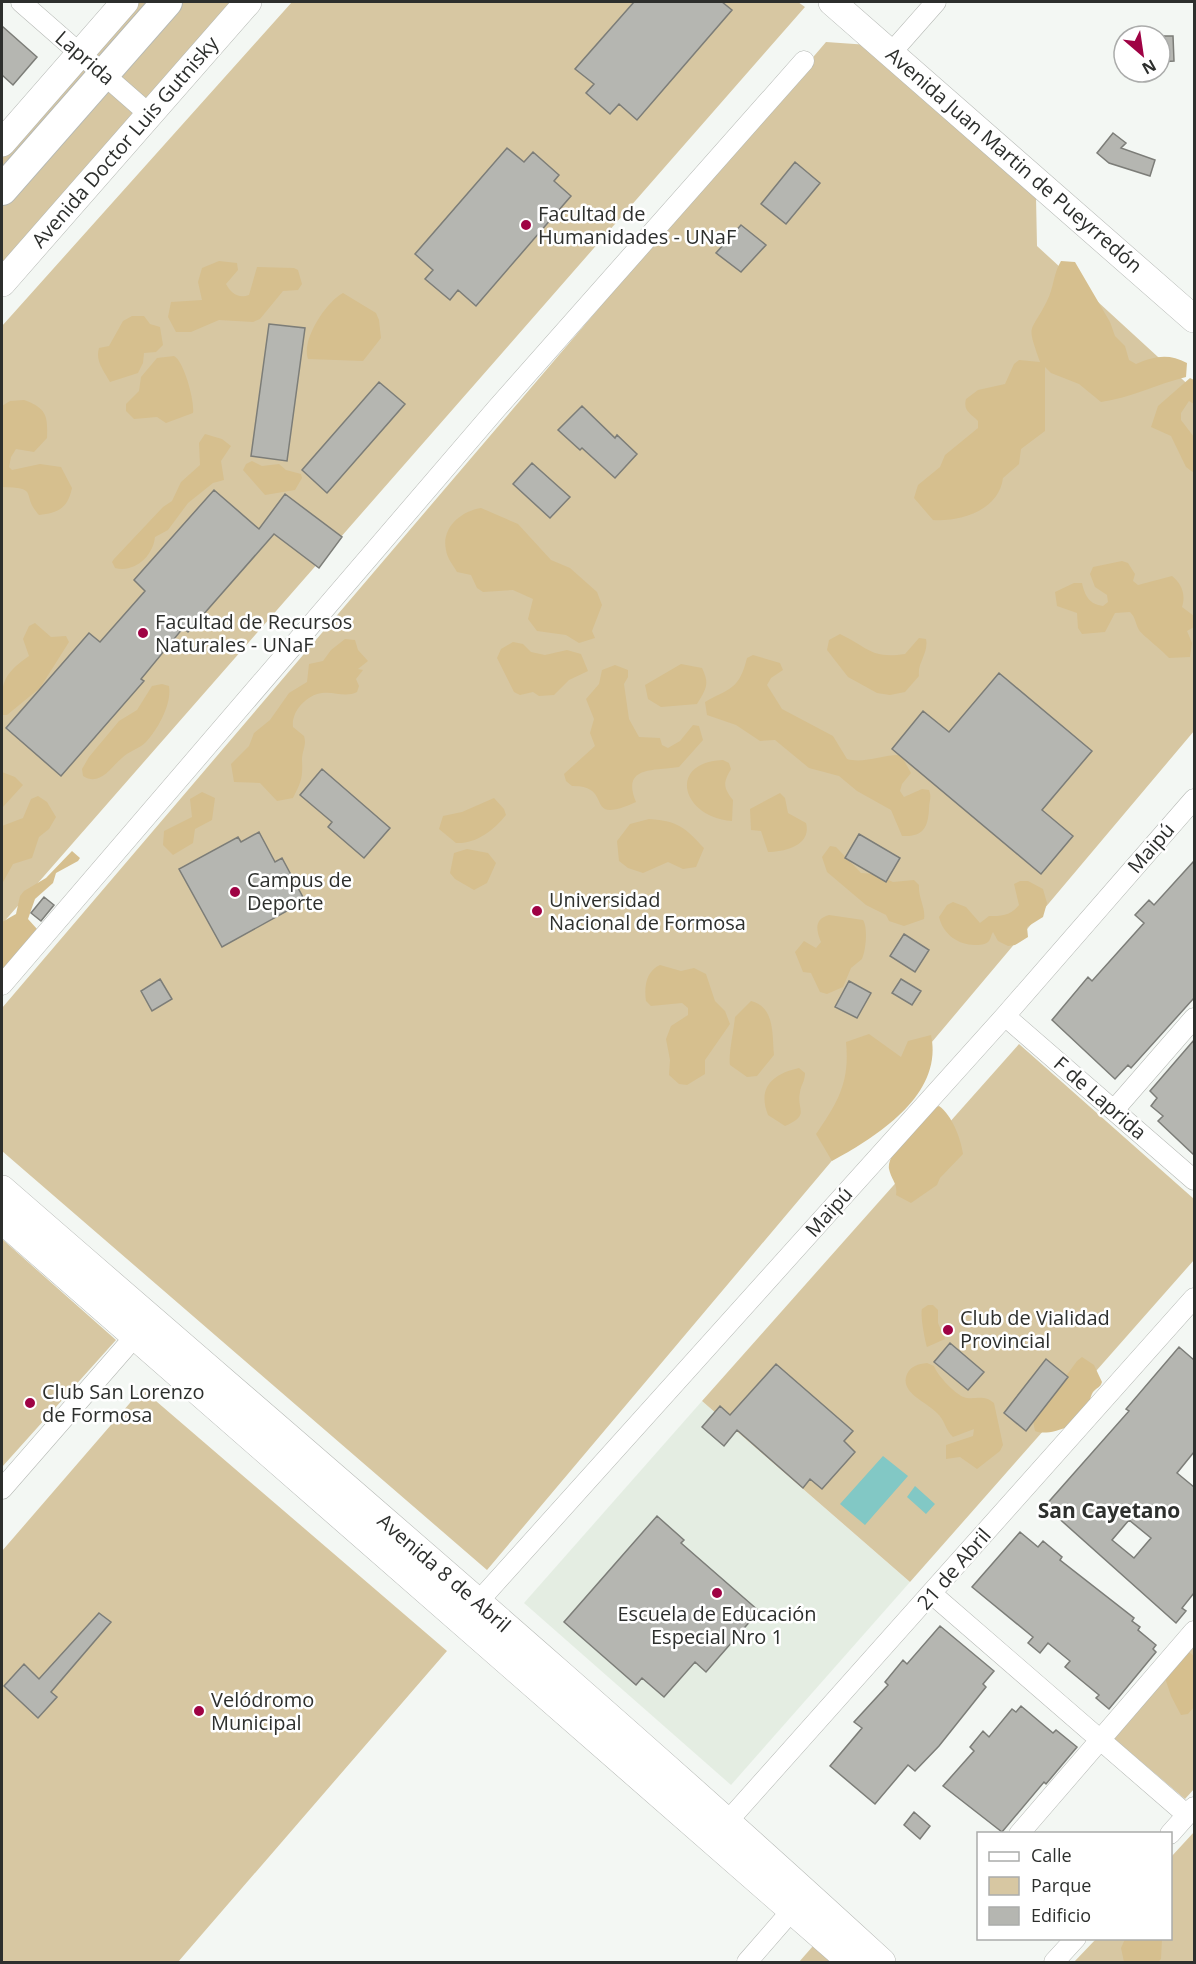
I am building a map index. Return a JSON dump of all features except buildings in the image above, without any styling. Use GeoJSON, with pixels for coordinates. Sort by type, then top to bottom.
{"type":"FeatureCollection","features":[{"type":"Feature","properties":{"kind":"main road"},"geometry":{"type":"LineString","coordinates":[[2,143],[125,2]]}},
{"type":"Feature","properties":{"kind":"main road"},"geometry":{"type":"LineString","coordinates":[[2,190],[167,2]]}},
{"type":"Feature","properties":{"kind":"main road","name":"Avenida Doctor Luis Gutnisky"},"geometry":{"type":"LineString","coordinates":[[2,283],[248,2]]}},
{"type":"Feature","properties":{"kind":"main road","name":"Avenida Juan Martin de Pueyrredón"},"geometry":{"type":"LineString","coordinates":[[832,2],[1194,319]]}},
{"type":"Feature","properties":{"kind":"main road","name":"Avenida 8 de Abril"},"geometry":{"type":"LineString","coordinates":[[2,1189],[143,1328],[460,1622],[720,1831]]}},
{"type":"Feature","properties":{"kind":"main road","name":"Avenida 8 de Abril"},"geometry":{"type":"LineString","coordinates":[[2,1220],[143,1328],[478,1602],[720,1831],[800,1902],[882,1962]]}},
{"type":"Feature","properties":{"kind":"main road","name":"Avenida 8 de Abril"},"geometry":{"type":"LineString","coordinates":[[800,1902],[851,1962]]}},
{"type":"Feature","properties":{"kind":"street","name":"Laprida"},"geometry":{"type":"LineString","coordinates":[[21,2],[149,114]]}},
{"type":"Feature","properties":{"kind":"street"},"geometry":{"type":"LineString","coordinates":[[891,53],[936,2]]}},
{"type":"Feature","properties":{"kind":"street"},"geometry":{"type":"LineString","coordinates":[[2,985],[497,408],[804,61]]}},
{"type":"Feature","properties":{"kind":"street","name":"Maipú"},"geometry":{"type":"LineString","coordinates":[[460,1622],[1005,1016],[1194,799]]}},
{"type":"Feature","properties":{"kind":"street","name":"F de Laprida"},"geometry":{"type":"LineString","coordinates":[[1005,1016],[1194,1180]]}},
{"type":"Feature","properties":{"kind":"street"},"geometry":{"type":"LineString","coordinates":[[1114,1110],[1194,1018]]}},
{"type":"Feature","properties":{"kind":"street","name":"21 de Abril"},"geometry":{"type":"LineString","coordinates":[[720,1831],[1194,1298]]}},
{"type":"Feature","properties":{"kind":"street"},"geometry":{"type":"LineString","coordinates":[[2,1489],[143,1328]]}},
{"type":"Feature","properties":{"kind":"street"},"geometry":{"type":"LineString","coordinates":[[932,1594],[1100,1739],[1191,1811],[1172,1832]]}},
{"type":"Feature","properties":{"kind":"street"},"geometry":{"type":"LineString","coordinates":[[1020,1832],[1194,1631]]}},
{"type":"Feature","properties":{"kind":"street"},"geometry":{"type":"LineString","coordinates":[[747,1962],[800,1902]]}},
{"type":"Feature","properties":{"kind":"street"},"geometry":{"type":"LineString","coordinates":[[1054,1962],[1074,1940]]}},
{"type":"Feature","properties":{"kind":"shaded area"},"geometry":{"type":"Polygon","coordinates":[[[219,261],[237,263],[238,270],[226,284],[238,296],[249,295],[257,267],[294,268],[298,270],[302,284],[298,290],[283,291],[260,319],[253,322],[219,320],[191,332],[176,332],[168,317],[171,302],[202,300],[198,282],[202,268],[219,261]]]}},
{"type":"Feature","properties":{"kind":"shaded area"},"geometry":{"type":"Polygon","coordinates":[[[1061,261],[1075,262],[1110,322],[1115,336],[1125,346],[1129,360],[1136,364],[1155,358],[1174,358],[1187,363],[1186,377],[1101,402],[1079,384],[1051,373],[1045,367],[1045,431],[1021,449],[1019,464],[1003,478],[1000,489],[986,506],[977,512],[955,519],[933,520],[914,498],[918,485],[940,467],[945,455],[978,428],[978,421],[966,409],[966,399],[978,390],[1005,384],[1014,364],[1019,360],[1040,362],[1032,329],[1049,296],[1061,261]]]}},
{"type":"Feature","properties":{"kind":"shaded area"},"geometry":{"type":"Polygon","coordinates":[[[343,293],[376,313],[381,338],[363,361],[308,359],[308,342],[317,322],[329,304],[343,293]]]}},
{"type":"Feature","properties":{"kind":"shaded area"},"geometry":{"type":"Polygon","coordinates":[[[132,316],[144,316],[150,324],[160,327],[163,345],[156,352],[144,353],[143,363],[138,373],[110,382],[99,362],[99,348],[109,346],[123,321],[132,316]]]}},
{"type":"Feature","properties":{"kind":"shaded area"},"geometry":{"type":"Polygon","coordinates":[[[174,356],[178,359],[188,382],[193,413],[166,423],[157,417],[134,419],[126,411],[126,404],[139,391],[141,377],[157,358],[174,356]]]}},
{"type":"Feature","properties":{"kind":"shaded area"},"geometry":{"type":"Polygon","coordinates":[[[1190,378],[1194,380],[1194,404],[1189,401],[1181,413],[1181,420],[1194,437],[1194,473],[1186,467],[1171,436],[1151,427],[1158,406],[1190,378]]]}},
{"type":"Feature","properties":{"kind":"shaded area"},"geometry":{"type":"Polygon","coordinates":[[[24,400],[37,406],[44,413],[47,438],[34,452],[16,449],[9,467],[12,470],[40,464],[61,467],[72,488],[65,505],[57,511],[46,514],[39,515],[26,491],[2,487],[2,406],[10,401],[24,400]]]}},
{"type":"Feature","properties":{"kind":"shaded area"},"geometry":{"type":"Polygon","coordinates":[[[205,434],[222,439],[231,446],[221,461],[224,480],[213,483],[188,503],[168,530],[155,537],[151,551],[142,562],[129,568],[115,568],[112,562],[114,559],[163,507],[172,501],[181,482],[200,465],[199,443],[205,434]]]}},
{"type":"Feature","properties":{"kind":"shaded area"},"geometry":{"type":"Polygon","coordinates":[[[252,461],[262,466],[279,464],[286,470],[301,474],[302,478],[295,490],[265,495],[243,470],[246,464],[252,461]]]}},
{"type":"Feature","properties":{"kind":"shaded area"},"geometry":{"type":"Polygon","coordinates":[[[481,508],[518,524],[551,560],[570,568],[597,592],[602,605],[592,631],[595,638],[579,643],[566,635],[537,631],[528,619],[533,599],[513,590],[483,592],[477,588],[471,575],[457,572],[447,553],[445,542],[447,535],[454,522],[460,517],[481,508]]]}},
{"type":"Feature","properties":{"kind":"shaded area"},"geometry":{"type":"Polygon","coordinates":[[[1122,561],[1128,563],[1135,574],[1133,581],[1138,585],[1172,576],[1178,583],[1183,594],[1182,607],[1194,616],[1194,627],[1187,631],[1192,643],[1190,657],[1169,658],[1140,632],[1130,612],[1115,613],[1105,632],[1082,634],[1078,628],[1077,613],[1057,606],[1055,592],[1074,583],[1082,583],[1088,599],[1103,606],[1108,602],[1107,595],[1095,587],[1090,574],[1093,567],[1122,561]]]}},
{"type":"Feature","properties":{"kind":"shaded area"},"geometry":{"type":"Polygon","coordinates":[[[35,623],[51,637],[66,636],[69,642],[40,688],[7,715],[2,715],[5,681],[13,669],[29,656],[23,639],[29,626],[35,623]]]}},
{"type":"Feature","properties":{"kind":"shaded area"},"geometry":{"type":"Polygon","coordinates":[[[840,634],[877,654],[885,655],[905,654],[919,638],[926,639],[926,649],[919,676],[905,692],[890,695],[877,693],[848,677],[827,650],[829,640],[840,634]]]}},
{"type":"Feature","properties":{"kind":"shaded area"},"geometry":{"type":"Polygon","coordinates":[[[345,639],[355,640],[358,650],[368,661],[358,669],[363,670],[356,679],[359,686],[357,692],[353,694],[316,694],[297,710],[293,727],[304,736],[305,742],[301,780],[293,798],[277,801],[260,783],[234,782],[231,764],[249,746],[254,733],[270,720],[289,693],[307,682],[309,664],[323,661],[331,650],[345,639]]]}},
{"type":"Feature","properties":{"kind":"shaded area"},"geometry":{"type":"Polygon","coordinates":[[[513,642],[523,644],[531,652],[545,655],[567,650],[581,654],[588,671],[569,680],[554,695],[539,696],[533,692],[520,695],[514,692],[497,658],[501,649],[513,642]]]}},
{"type":"Feature","properties":{"kind":"shaded area"},"geometry":{"type":"Polygon","coordinates":[[[753,655],[780,663],[783,670],[771,678],[767,685],[782,709],[833,736],[847,759],[860,760],[901,755],[911,773],[902,784],[900,791],[904,797],[922,789],[929,790],[930,793],[926,826],[920,833],[902,836],[891,810],[857,791],[839,776],[809,768],[775,740],[760,741],[736,725],[707,715],[705,702],[733,686],[741,676],[747,658],[753,655]]]}},
{"type":"Feature","properties":{"kind":"shaded area"},"geometry":{"type":"Polygon","coordinates":[[[681,664],[702,668],[706,678],[706,686],[697,704],[661,707],[648,699],[645,685],[681,664]]]}},
{"type":"Feature","properties":{"kind":"shaded area"},"geometry":{"type":"Polygon","coordinates":[[[615,665],[628,670],[628,677],[624,684],[629,719],[639,737],[660,738],[662,745],[668,748],[680,741],[693,725],[699,726],[703,740],[679,767],[650,770],[636,776],[632,790],[636,802],[609,810],[603,808],[593,792],[585,787],[572,786],[566,781],[564,774],[595,746],[590,733],[594,719],[586,699],[599,684],[602,670],[615,665]]]}},
{"type":"Feature","properties":{"kind":"shaded area"},"geometry":{"type":"Polygon","coordinates":[[[162,684],[169,686],[168,701],[159,723],[146,742],[125,756],[100,778],[89,779],[83,776],[82,769],[89,757],[119,721],[137,710],[152,686],[162,684]]]}},
{"type":"Feature","properties":{"kind":"shaded area"},"geometry":{"type":"Polygon","coordinates":[[[723,760],[729,763],[731,769],[725,785],[733,800],[732,821],[715,817],[701,810],[687,790],[688,779],[694,770],[705,763],[723,760]]]}},
{"type":"Feature","properties":{"kind":"shaded area"},"geometry":{"type":"Polygon","coordinates":[[[2,772],[15,777],[23,785],[2,808],[2,772]]]}},
{"type":"Feature","properties":{"kind":"shaded area"},"geometry":{"type":"Polygon","coordinates":[[[202,792],[215,798],[212,820],[195,829],[193,843],[173,855],[163,845],[164,831],[192,817],[190,799],[202,792]]]}},
{"type":"Feature","properties":{"kind":"shaded area"},"geometry":{"type":"Polygon","coordinates":[[[780,793],[785,798],[788,813],[806,823],[807,831],[805,837],[796,846],[782,851],[768,852],[761,831],[751,830],[750,809],[780,793]]]}},
{"type":"Feature","properties":{"kind":"shaded area"},"geometry":{"type":"Polygon","coordinates":[[[38,796],[47,802],[56,817],[49,829],[39,837],[32,858],[13,864],[2,884],[2,826],[23,818],[31,799],[38,796]]]}},
{"type":"Feature","properties":{"kind":"shaded area"},"geometry":{"type":"Polygon","coordinates":[[[494,798],[504,809],[506,815],[496,826],[477,839],[456,843],[439,829],[443,816],[462,812],[494,798]]]}},
{"type":"Feature","properties":{"kind":"shaded area"},"geometry":{"type":"Polygon","coordinates":[[[649,819],[681,827],[704,848],[696,867],[683,869],[668,862],[643,873],[628,868],[619,861],[617,841],[630,824],[649,819]]]}},
{"type":"Feature","properties":{"kind":"shaded area"},"geometry":{"type":"Polygon","coordinates":[[[830,846],[836,847],[861,873],[874,874],[893,882],[914,880],[919,885],[924,919],[904,926],[889,921],[886,915],[866,905],[827,872],[822,857],[830,846]]]}},
{"type":"Feature","properties":{"kind":"shaded area"},"geometry":{"type":"Polygon","coordinates":[[[467,849],[488,853],[496,863],[487,883],[474,890],[455,879],[450,873],[454,853],[467,849]]]}},
{"type":"Feature","properties":{"kind":"shaded area"},"geometry":{"type":"Polygon","coordinates":[[[72,851],[80,858],[78,861],[56,873],[53,883],[35,899],[28,919],[37,929],[2,990],[2,922],[16,914],[20,896],[24,891],[46,878],[72,851]]]}},
{"type":"Feature","properties":{"kind":"shaded area"},"geometry":{"type":"Polygon","coordinates":[[[1028,881],[1043,889],[1047,903],[1043,917],[1027,927],[1028,937],[1015,945],[1008,946],[998,941],[993,932],[989,941],[978,945],[957,941],[944,929],[939,917],[947,905],[953,902],[966,907],[980,923],[989,916],[1009,913],[1019,905],[1014,884],[1028,881]]]}},
{"type":"Feature","properties":{"kind":"shaded area"},"geometry":{"type":"Polygon","coordinates":[[[829,915],[863,920],[866,939],[862,959],[851,968],[843,987],[827,994],[820,992],[811,973],[803,972],[795,952],[804,941],[816,948],[821,942],[817,929],[819,922],[829,915]]]}},
{"type":"Feature","properties":{"kind":"shaded area"},"geometry":{"type":"Polygon","coordinates":[[[660,965],[681,971],[694,968],[706,974],[715,1001],[725,1011],[730,1024],[705,1060],[705,1074],[687,1085],[679,1084],[669,1075],[670,1060],[666,1039],[671,1026],[688,1015],[688,1008],[682,1003],[651,1006],[646,1001],[647,980],[652,971],[660,965]]]}},
{"type":"Feature","properties":{"kind":"shaded area"},"geometry":{"type":"Polygon","coordinates":[[[751,1001],[764,1009],[771,1022],[774,1055],[757,1076],[747,1077],[730,1065],[730,1055],[735,1017],[751,1001]]]}},
{"type":"Feature","properties":{"kind":"shaded area"},"geometry":{"type":"Polygon","coordinates":[[[869,1034],[901,1057],[908,1041],[931,1035],[932,1057],[927,1077],[917,1095],[903,1112],[868,1140],[832,1161],[816,1134],[831,1112],[841,1091],[846,1069],[846,1042],[869,1034]]]}},
{"type":"Feature","properties":{"kind":"shaded area"},"geometry":{"type":"Polygon","coordinates":[[[799,1068],[805,1073],[799,1098],[801,1112],[798,1118],[785,1126],[768,1115],[765,1105],[766,1089],[775,1078],[799,1068]]]}},
{"type":"Feature","properties":{"kind":"shaded area"},"geometry":{"type":"Polygon","coordinates":[[[939,1106],[948,1115],[955,1128],[963,1154],[940,1178],[937,1185],[911,1203],[896,1195],[889,1162],[912,1129],[931,1109],[939,1106]]]}},
{"type":"Feature","properties":{"kind":"shaded area"},"geometry":{"type":"Polygon","coordinates":[[[933,1305],[938,1310],[938,1323],[945,1339],[927,1347],[922,1309],[933,1305]]]}},
{"type":"Feature","properties":{"kind":"shaded area"},"geometry":{"type":"Polygon","coordinates":[[[1082,1357],[1094,1365],[1102,1382],[1092,1394],[1086,1414],[1062,1429],[1047,1432],[1035,1431],[1033,1421],[1082,1357]]]}},
{"type":"Feature","properties":{"kind":"shaded area"},"geometry":{"type":"Polygon","coordinates":[[[927,1363],[934,1366],[948,1385],[963,1397],[984,1398],[994,1403],[1003,1445],[1000,1451],[977,1469],[960,1457],[946,1459],[946,1445],[973,1436],[974,1429],[953,1437],[940,1416],[907,1387],[909,1371],[915,1366],[927,1363]]]}},
{"type":"Feature","properties":{"kind":"shaded area","name":"Escuela de Educación Especial Nro 1"},"geometry":{"type":"Polygon","coordinates":[[[702,1401],[910,1582],[731,1785],[524,1603],[702,1401]]]}},
{"type":"Feature","properties":{"kind":"shaded area"},"geometry":{"type":"Polygon","coordinates":[[[1185,1649],[1194,1656],[1194,1707],[1188,1714],[1181,1715],[1171,1696],[1163,1672],[1185,1649]]]}},
{"type":"Feature","properties":{"kind":"shaded area"},"geometry":{"type":"Polygon","coordinates":[[[1125,1940],[1162,1940],[1161,1959],[1158,1962],[1124,1962],[1121,1948],[1125,1940]]]}},
{"type":"Feature","properties":{"kind":"green space"},"geometry":{"type":"Polygon","coordinates":[[[135,2],[238,2],[2,271],[2,155],[135,2]]]}},
{"type":"Feature","properties":{"kind":"green space"},"geometry":{"type":"Polygon","coordinates":[[[292,2],[798,2],[805,7],[2,924],[2,326],[292,2]]]}},
{"type":"Feature","properties":{"kind":"green space","name":"Universidad Nacional de Formosa"},"geometry":{"type":"Polygon","coordinates":[[[826,42],[869,45],[1036,197],[1037,246],[1194,390],[1194,731],[487,1570],[2,1151],[2,1008],[826,42]]]}},
{"type":"Feature","properties":{"kind":"green space","name":"Club de Vialidad Provincial"},"geometry":{"type":"Polygon","coordinates":[[[1019,1044],[1194,1199],[1194,1260],[910,1582],[702,1401],[1019,1044]]]}},
{"type":"Feature","properties":{"kind":"green space","name":"Club San Lorenzo de Formosa"},"geometry":{"type":"Polygon","coordinates":[[[2,1239],[116,1340],[2,1467],[2,1239]]]}},
{"type":"Feature","properties":{"kind":"green space","name":"Velódromo Municipal"},"geometry":{"type":"Polygon","coordinates":[[[142,1389],[447,1651],[178,1962],[2,1962],[2,1551],[142,1389]]]}},
{"type":"Feature","properties":{"kind":"green space"},"geometry":{"type":"Polygon","coordinates":[[[1194,1643],[1194,1789],[1185,1799],[1111,1736],[1194,1643]]]}},
{"type":"Feature","properties":{"kind":"green space"},"geometry":{"type":"Polygon","coordinates":[[[1194,1832],[1194,1962],[1074,1962],[1095,1940],[1172,1940],[1172,1856],[1194,1832]]]}},
{"type":"Feature","properties":{"kind":"green space"},"geometry":{"type":"Polygon","coordinates":[[[813,1946],[831,1962],[799,1962],[813,1946]]]}},
{"type":"Feature","properties":{"kind":"water"},"geometry":{"type":"Polygon","coordinates":[[[883,1456],[908,1476],[865,1525],[840,1504],[883,1456]]]}},
{"type":"Feature","properties":{"kind":"water"},"geometry":{"type":"Polygon","coordinates":[[[915,1486],[935,1504],[926,1514],[907,1497],[915,1486]]]}},
{"type":"Feature","properties":{"kind":"place","name":"Facultad de Humanidades - UNaF"},"geometry":{"type":"Point","coordinates":[526,225]}},
{"type":"Feature","properties":{"kind":"place","name":"Facultad de Recursos Naturales - UNaF"},"geometry":{"type":"Point","coordinates":[143,633]}},
{"type":"Feature","properties":{"kind":"place","name":"Campus de Deporte"},"geometry":{"type":"Point","coordinates":[235,892]}},
{"type":"Feature","properties":{"kind":"place","name":"Universidad Nacional de Formosa"},"geometry":{"type":"Point","coordinates":[537,911]}},
{"type":"Feature","properties":{"kind":"place","name":"Club de Vialidad Provincial"},"geometry":{"type":"Point","coordinates":[948,1330]}},
{"type":"Feature","properties":{"kind":"place","name":"Club San Lorenzo de Formosa"},"geometry":{"type":"Point","coordinates":[30,1403]}},
{"type":"Feature","properties":{"kind":"place","name":"Escuela de Educación Especial Nro 1"},"geometry":{"type":"Point","coordinates":[717,1593]}},
{"type":"Feature","properties":{"kind":"place","name":"Velódromo Municipal"},"geometry":{"type":"Point","coordinates":[199,1711]}},
{"type":"Feature","properties":{"kind":"district","name":"San Cayetano"},"geometry":{"type":"Point","coordinates":[1109,1511]}}]}
